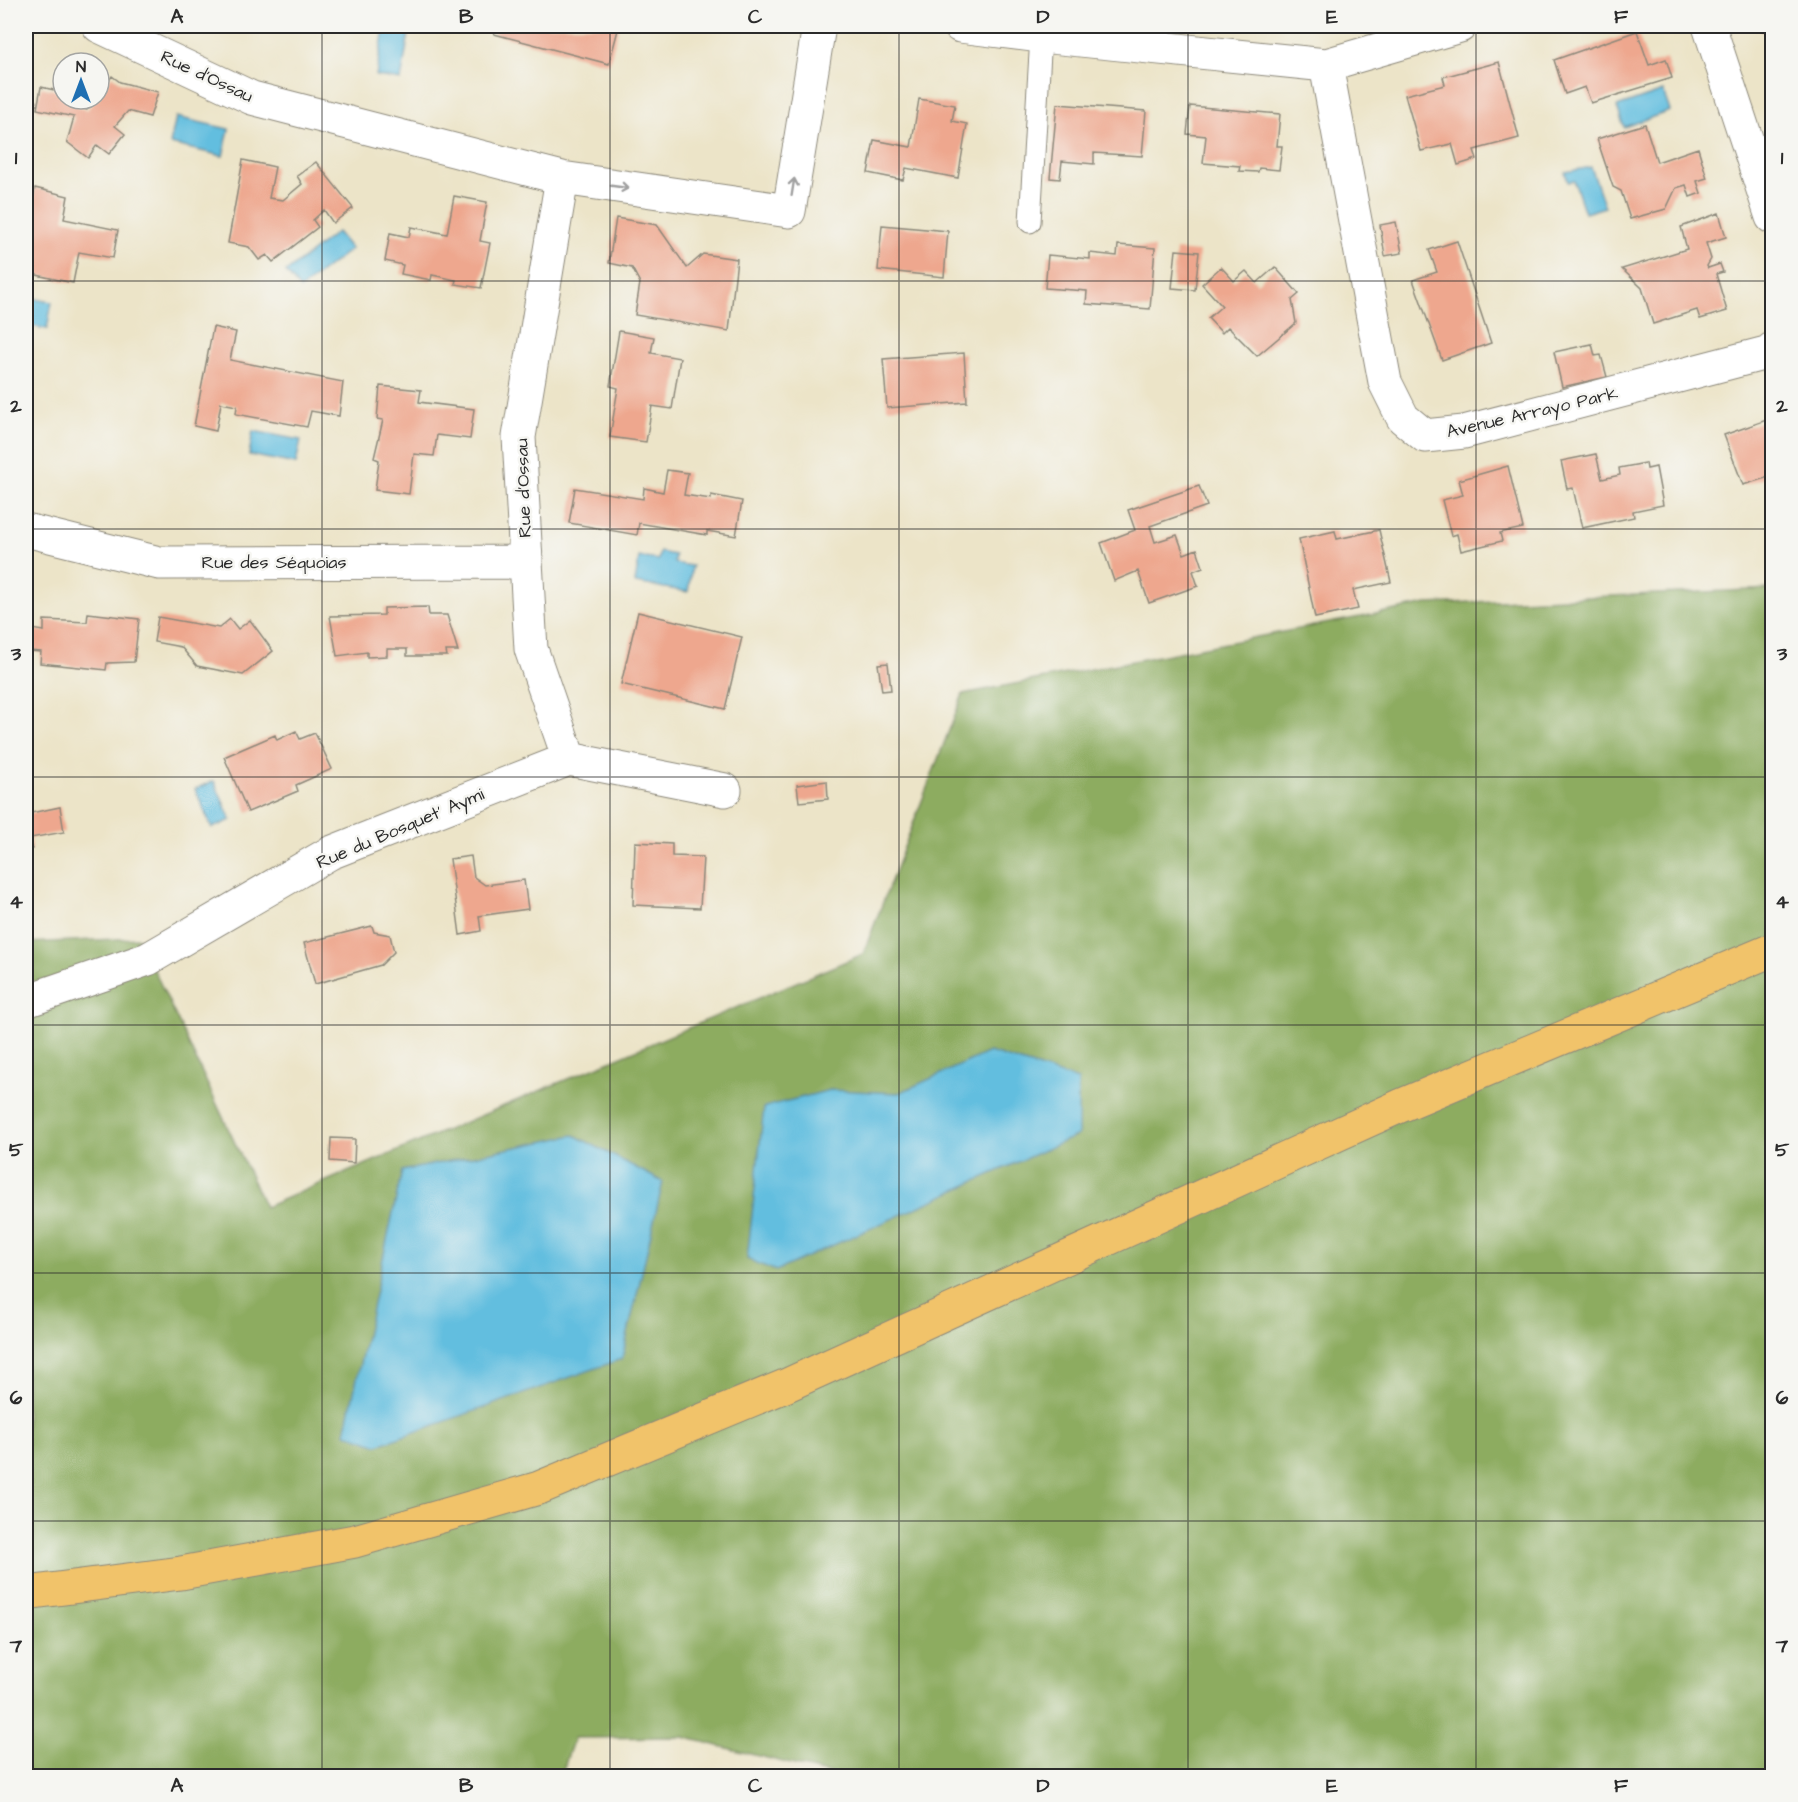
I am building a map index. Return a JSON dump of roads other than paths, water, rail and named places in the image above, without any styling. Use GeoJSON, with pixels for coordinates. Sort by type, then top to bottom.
{"type":"FeatureCollection","features":[{"type":"Feature","properties":{"kind":"main road"},"geometry":{"type":"LineString","coordinates":[[26,1593],[181,1574],[355,1541],[539,1488],[785,1386],[1411,1102],[1773,950]]}},
{"type":"Feature","properties":{"kind":"street","name":"Rue d'Ossau"},"geometry":{"type":"LineString","coordinates":[[99,26],[252,98],[562,178],[789,211],[819,26]]}},
{"type":"Feature","properties":{"kind":"street"},"geometry":{"type":"LineString","coordinates":[[960,26],[1326,65],[1460,26]]}},
{"type":"Feature","properties":{"kind":"street"},"geometry":{"type":"LineString","coordinates":[[1709,26],[1773,217]]}},
{"type":"Feature","properties":{"kind":"street","name":"Avenue Arrayo Park"},"geometry":{"type":"LineString","coordinates":[[1326,65],[1385,382],[1403,418],[1425,436],[1464,432],[1770,352],[1773,349]]}},
{"type":"Feature","properties":{"kind":"street","name":"Rue d'Ossau"},"geometry":{"type":"LineString","coordinates":[[562,178],[519,438],[531,649],[568,759]]}},
{"type":"Feature","properties":{"kind":"street","name":"Rue des Séquoias"},"geometry":{"type":"LineString","coordinates":[[26,530],[159,563],[526,562]]}},
{"type":"Feature","properties":{"kind":"street"},"geometry":{"type":"LineString","coordinates":[[568,759],[725,790]]}},
{"type":"Feature","properties":{"kind":"street","name":"Rue du Bosquet' Aymi"},"geometry":{"type":"LineString","coordinates":[[26,1001],[148,959],[330,853],[568,759]]}},
{"type":"Feature","properties":{"kind":"lane"},"geometry":{"type":"LineString","coordinates":[[1030,222],[1041,36]]}},
{"type":"Feature","properties":{"kind":"water"},"geometry":{"type":"Polygon","coordinates":[[[388,26],[406,27],[409,33],[401,80],[376,76],[384,29],[388,26]]]}},
{"type":"Feature","properties":{"kind":"water"},"geometry":{"type":"Polygon","coordinates":[[[1663,91],[1670,111],[1624,127],[1617,107],[1663,91]]]}},
{"type":"Feature","properties":{"kind":"water"},"geometry":{"type":"Polygon","coordinates":[[[176,117],[229,129],[223,156],[170,144],[176,117]]]}},
{"type":"Feature","properties":{"kind":"water"},"geometry":{"type":"Polygon","coordinates":[[[1591,167],[1605,207],[1585,213],[1574,181],[1568,182],[1565,172],[1591,167]]]}},
{"type":"Feature","properties":{"kind":"water"},"geometry":{"type":"Polygon","coordinates":[[[337,232],[351,249],[300,289],[286,272],[337,232]]]}},
{"type":"Feature","properties":{"kind":"water"},"geometry":{"type":"Polygon","coordinates":[[[26,297],[52,302],[47,329],[26,325],[26,297]]]}},
{"type":"Feature","properties":{"kind":"water"},"geometry":{"type":"Polygon","coordinates":[[[253,431],[301,440],[296,464],[249,455],[253,431]]]}},
{"type":"Feature","properties":{"kind":"water"},"geometry":{"type":"Polygon","coordinates":[[[660,552],[675,555],[674,563],[692,566],[688,592],[635,583],[639,557],[658,560],[660,552]]]}},
{"type":"Feature","properties":{"kind":"water"},"geometry":{"type":"Polygon","coordinates":[[[214,781],[231,820],[212,828],[195,789],[214,781]]]}},
{"type":"Feature","properties":{"kind":"water"},"geometry":{"type":"Polygon","coordinates":[[[989,1052],[1078,1080],[1078,1135],[776,1271],[747,1259],[764,1107],[830,1090],[899,1093],[989,1052]]]}},
{"type":"Feature","properties":{"kind":"water"},"geometry":{"type":"Polygon","coordinates":[[[574,1135],[663,1182],[622,1359],[378,1445],[345,1433],[402,1171],[574,1135]]]}}]}
